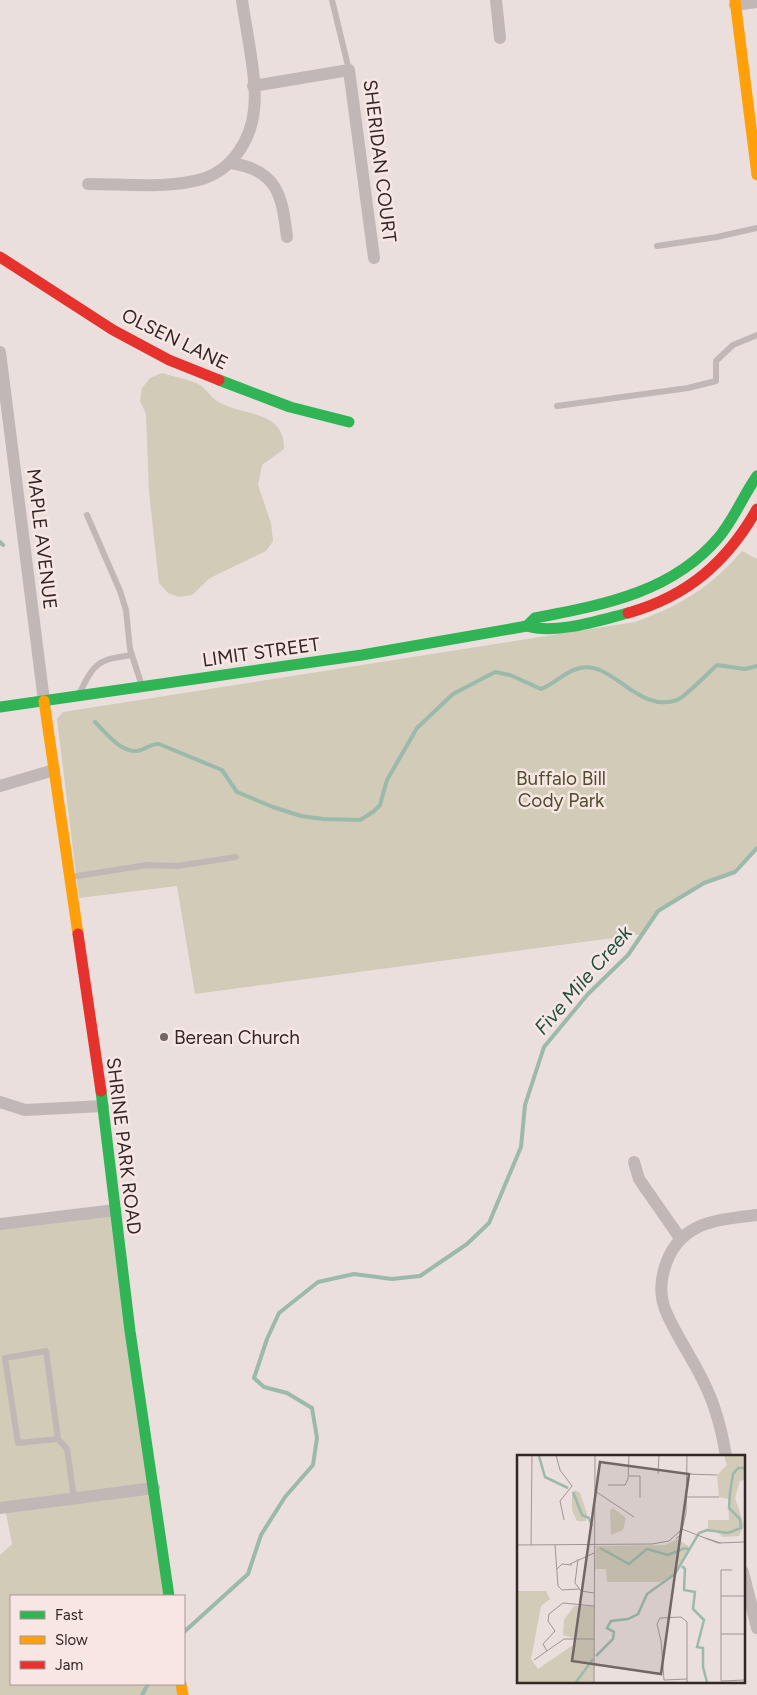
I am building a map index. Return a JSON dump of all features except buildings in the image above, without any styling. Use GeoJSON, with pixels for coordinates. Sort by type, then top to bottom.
{"type":"FeatureCollection","features":[{"type":"Feature","properties":{"kind":"street"},"geometry":{"type":"LineString","coordinates":[[88,184],[180,183],[203,179],[231,163],[246,138],[254,110],[253,86],[242,0]]}},
{"type":"Feature","properties":{"kind":"street"},"geometry":{"type":"LineString","coordinates":[[496,0],[500,38]]}},
{"type":"Feature","properties":{"kind":"street"},"geometry":{"type":"LineString","coordinates":[[757,2],[735,2],[752,100],[757,174]]}},
{"type":"Feature","properties":{"kind":"street"},"geometry":{"type":"LineString","coordinates":[[253,86],[349,70]]}},
{"type":"Feature","properties":{"kind":"street","name":"SHERIDAN COURT"},"geometry":{"type":"LineString","coordinates":[[349,70],[374,258]]}},
{"type":"Feature","properties":{"kind":"street"},"geometry":{"type":"LineString","coordinates":[[231,163],[250,166],[264,174],[282,204],[287,237]]}},
{"type":"Feature","properties":{"kind":"street","name":"OLSEN LANE"},"geometry":{"type":"LineString","coordinates":[[0,257],[113,330],[169,360],[290,407],[349,422]]}},
{"type":"Feature","properties":{"kind":"street","name":"MAPLE AVENUE"},"geometry":{"type":"LineString","coordinates":[[0,352],[44,701]]}},
{"type":"Feature","properties":{"kind":"street","name":"LIMIT STREET"},"geometry":{"type":"LineString","coordinates":[[527,626],[535,618],[606,603],[664,584],[689,566],[719,537],[757,476]]}},
{"type":"Feature","properties":{"kind":"street","name":"LIMIT STREET"},"geometry":{"type":"LineString","coordinates":[[0,707],[362,655],[527,626],[538,630],[595,622],[662,602],[689,587],[711,570],[733,548],[757,509]]}},
{"type":"Feature","properties":{"kind":"street","name":"SHRINE PARK ROAD"},"geometry":{"type":"LineString","coordinates":[[44,701],[103,1106],[115,1210],[169,1595]]}},
{"type":"Feature","properties":{"kind":"street"},"geometry":{"type":"LineString","coordinates":[[0,786],[54,770]]}},
{"type":"Feature","properties":{"kind":"street"},"geometry":{"type":"LineString","coordinates":[[0,1102],[25,1110],[103,1106]]}},
{"type":"Feature","properties":{"kind":"street"},"geometry":{"type":"LineString","coordinates":[[634,1162],[640,1179],[680,1238]]}},
{"type":"Feature","properties":{"kind":"street"},"geometry":{"type":"LineString","coordinates":[[0,1224],[115,1210]]}},
{"type":"Feature","properties":{"kind":"street"},"geometry":{"type":"LineString","coordinates":[[726,1455],[717,1414],[706,1387],[666,1312],[660,1284],[670,1250],[680,1238],[697,1227],[720,1220],[757,1215]]}},
{"type":"Feature","properties":{"kind":"street"},"geometry":{"type":"LineString","coordinates":[[0,1508],[154,1488]]}},
{"type":"Feature","properties":{"kind":"street"},"geometry":{"type":"LineString","coordinates":[[744,1576],[757,1628]]}},
{"type":"Feature","properties":{"kind":"lane"},"geometry":{"type":"LineString","coordinates":[[332,0],[349,70]]}},
{"type":"Feature","properties":{"kind":"lane"},"geometry":{"type":"LineString","coordinates":[[657,246],[717,237],[757,228]]}},
{"type":"Feature","properties":{"kind":"lane"},"geometry":{"type":"LineString","coordinates":[[557,406],[688,388],[716,381],[716,361],[733,345],[757,335]]}},
{"type":"Feature","properties":{"kind":"lane"},"geometry":{"type":"LineString","coordinates":[[87,515],[120,590],[126,610],[132,655],[142,687]]}},
{"type":"Feature","properties":{"kind":"lane"},"geometry":{"type":"LineString","coordinates":[[78,697],[97,664],[106,659],[132,655]]}},
{"type":"Feature","properties":{"kind":"lane"},"geometry":{"type":"LineString","coordinates":[[70,877],[147,865],[177,866],[236,857]]}},
{"type":"Feature","properties":{"kind":"lane"},"geometry":{"type":"LineString","coordinates":[[58,1439],[18,1443],[5,1358],[46,1352],[58,1439],[67,1449],[74,1498]]}},
{"type":"Feature","properties":{"kind":"green space"},"geometry":{"type":"Polygon","coordinates":[[[162,373],[196,383],[217,401],[227,406],[270,420],[282,436],[284,449],[262,465],[258,485],[271,523],[273,541],[266,551],[210,578],[192,595],[179,597],[168,593],[159,583],[149,492],[146,414],[140,401],[142,388],[150,378],[162,373]]]}},
{"type":"Feature","properties":{"kind":"green space","name":"Buffalo Bill Cody Park"},"geometry":{"type":"Polygon","coordinates":[[[742,551],[757,559],[757,848],[735,872],[704,883],[658,911],[643,934],[195,994],[177,886],[79,898],[57,719],[63,712],[635,622],[666,609],[694,594],[719,575],[742,551]]]}},
{"type":"Feature","properties":{"kind":"green space"},"geometry":{"type":"Polygon","coordinates":[[[115,1210],[169,1595],[10,1595],[10,1685],[181,1685],[183,1695],[0,1695],[0,1555],[12,1544],[5,1508],[0,1507],[0,1224],[115,1210]]]}},
{"type":"Feature","properties":{"kind":"waterway"},"geometry":{"type":"LineString","coordinates":[[0,542],[3,545]]}},
{"type":"Feature","properties":{"kind":"waterway"},"geometry":{"type":"LineString","coordinates":[[95,722],[113,741],[125,748],[137,751],[159,744],[222,770],[237,792],[273,807],[301,816],[323,819],[360,820],[380,805],[387,780],[417,728],[453,694],[495,672],[510,675],[541,689],[575,670],[592,668],[614,678],[650,700],[663,702],[680,698],[717,665],[745,669],[757,666]]}},
{"type":"Feature","properties":{"kind":"waterway","name":"Five Mile Creek"},"geometry":{"type":"LineString","coordinates":[[185,1631],[248,1574],[261,1535],[285,1497],[313,1465],[317,1438],[312,1408],[287,1393],[264,1387],[254,1378],[267,1339],[279,1313],[318,1282],[354,1274],[392,1279],[420,1276],[467,1244],[489,1223],[521,1147],[525,1105],[544,1047],[588,994],[628,955],[658,911],[704,883],[735,872],[757,848]]}},
{"type":"Feature","properties":{"kind":"waterway","name":"Five Mile Creek"},"geometry":{"type":"LineString","coordinates":[[142,1695],[147,1685]]}},
{"type":"Feature","properties":{"kind":"traffic: fast"},"geometry":{"type":"LineString","coordinates":[[219,380],[290,407],[349,422]]}},
{"type":"Feature","properties":{"kind":"traffic: fast"},"geometry":{"type":"LineString","coordinates":[[527,626],[535,618],[585,608],[634,594],[658,584],[680,571],[700,556],[719,537],[757,476]]}},
{"type":"Feature","properties":{"kind":"traffic: fast"},"geometry":{"type":"LineString","coordinates":[[0,707],[362,655],[527,626],[551,629],[564,628],[628,613]]}},
{"type":"Feature","properties":{"kind":"traffic: fast"},"geometry":{"type":"LineString","coordinates":[[101,1091],[130,1331],[169,1595]]}},
{"type":"Feature","properties":{"kind":"traffic: slow"},"geometry":{"type":"LineString","coordinates":[[735,0],[757,175]]}},
{"type":"Feature","properties":{"kind":"traffic: slow"},"geometry":{"type":"LineString","coordinates":[[44,701],[78,934]]}},
{"type":"Feature","properties":{"kind":"traffic: slow"},"geometry":{"type":"LineString","coordinates":[[181,1685],[183,1695]]}},
{"type":"Feature","properties":{"kind":"traffic: jam"},"geometry":{"type":"LineString","coordinates":[[0,257],[113,330],[169,360],[219,380]]}},
{"type":"Feature","properties":{"kind":"traffic: jam"},"geometry":{"type":"LineString","coordinates":[[628,613],[669,597],[687,587],[704,574],[733,545],[757,509]]}},
{"type":"Feature","properties":{"kind":"traffic: jam"},"geometry":{"type":"LineString","coordinates":[[78,934],[101,1091]]}},
{"type":"Feature","properties":{"kind":"place","name":"Berean Church"},"geometry":{"type":"Point","coordinates":[164,1037]}}]}
